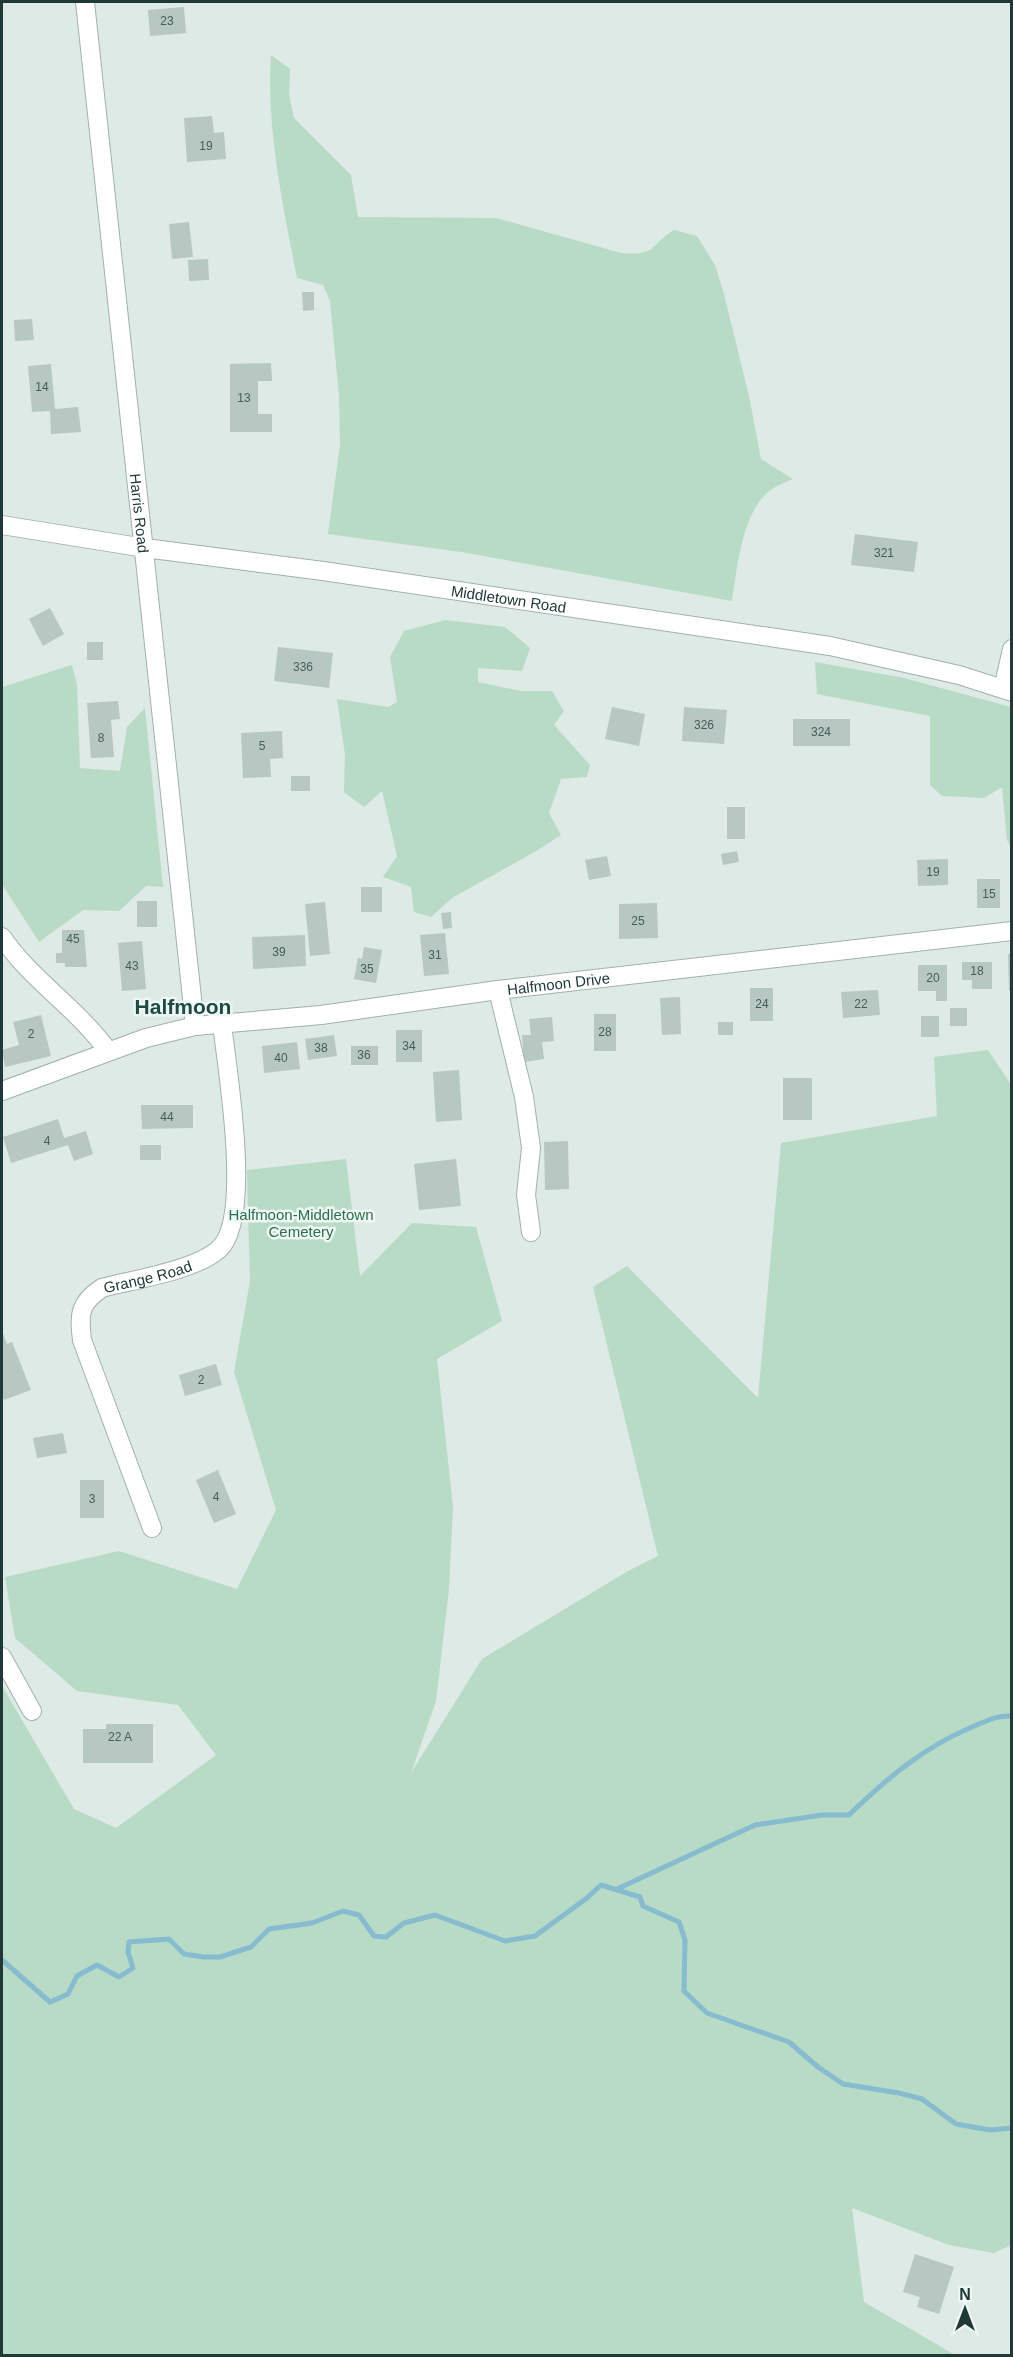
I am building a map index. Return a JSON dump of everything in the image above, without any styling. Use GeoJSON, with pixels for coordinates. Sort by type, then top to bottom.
{"type":"FeatureCollection","features":[{"type":"Feature","properties":{"kind":"street","name":"Harris Road"},"geometry":{"type":"LineString","coordinates":[[85,2],[195,1026]]}},
{"type":"Feature","properties":{"kind":"street","name":"Middletown Road"},"geometry":{"type":"LineString","coordinates":[[2,525],[145,548],[323,571],[830,646],[959,675],[1007,690]]}},
{"type":"Feature","properties":{"kind":"street"},"geometry":{"type":"LineString","coordinates":[[1007,690],[1011,649]]}},
{"type":"Feature","properties":{"kind":"street","name":"Halfmoon Drive"},"geometry":{"type":"LineString","coordinates":[[2,1091],[146,1038],[195,1026],[321,1015],[498,990],[1011,931]]}},
{"type":"Feature","properties":{"kind":"street"},"geometry":{"type":"LineString","coordinates":[[2,937],[11,951],[95,1033],[108,1051]]}},
{"type":"Feature","properties":{"kind":"street"},"geometry":{"type":"LineString","coordinates":[[498,990],[524,1097],[531,1148],[526,1195],[531,1232]]}},
{"type":"Feature","properties":{"kind":"street","name":"Grange Road"},"geometry":{"type":"LineString","coordinates":[[152,1528],[82,1340],[80,1322],[83,1305],[102,1288],[207,1258],[220,1249],[229,1237],[236,1197],[236,1159],[222,1024]]}},
{"type":"Feature","properties":{"kind":"street"},"geometry":{"type":"LineString","coordinates":[[2,1657],[32,1711]]}},
{"type":"Feature","properties":{"kind":"green space"},"geometry":{"type":"Polygon","coordinates":[[[271,55],[290,69],[289,95],[294,118],[351,175],[358,217],[496,218],[621,253],[633,254],[652,249],[674,230],[697,236],[715,265],[723,290],[749,396],[761,459],[793,479],[772,489],[754,510],[743,540],[732,601],[461,552],[328,534],[340,445],[339,396],[330,301],[323,285],[297,278],[273,139],[271,55]]]}},
{"type":"Feature","properties":{"kind":"green space"},"geometry":{"type":"Polygon","coordinates":[[[445,620],[505,627],[530,648],[522,671],[478,668],[478,682],[521,691],[552,691],[564,711],[554,725],[590,765],[587,777],[561,779],[549,813],[561,835],[452,898],[431,917],[414,912],[411,887],[383,877],[397,856],[382,791],[364,807],[344,792],[345,755],[337,699],[388,707],[397,702],[390,657],[404,631],[445,620]]]}},
{"type":"Feature","properties":{"kind":"green space"},"geometry":{"type":"Polygon","coordinates":[[[815,662],[904,678],[1011,707],[1011,847],[1007,840],[1002,787],[984,798],[942,796],[930,785],[930,716],[817,694],[815,662]]]}},
{"type":"Feature","properties":{"kind":"green space"},"geometry":{"type":"Polygon","coordinates":[[[72,665],[77,685],[80,768],[120,771],[127,727],[145,708],[163,887],[146,886],[119,911],[83,910],[39,942],[2,884],[2,687],[72,665]]]}},
{"type":"Feature","properties":{"kind":"green space","name":"Halfmoon-Middletown Cemetery"},"geometry":{"type":"Polygon","coordinates":[[[988,1050],[1012,1086],[1011,2245],[994,2253],[949,2245],[852,2208],[864,2302],[955,2355],[2,2355],[2,1686],[74,1809],[116,1828],[216,1755],[178,1705],[77,1691],[15,1638],[5,1577],[119,1551],[237,1589],[276,1510],[234,1372],[250,1281],[247,1170],[346,1159],[360,1276],[412,1223],[476,1227],[502,1321],[437,1359],[453,1507],[449,1589],[436,1701],[411,1773],[482,1659],[628,1571],[658,1556],[593,1287],[627,1266],[758,1398],[781,1143],[937,1116],[934,1057],[988,1050]]]}},
{"type":"Feature","properties":{"kind":"building"},"geometry":{"type":"Polygon","coordinates":[[[184,7],[186,33],[150,36],[148,10],[184,7]]]}},
{"type":"Feature","properties":{"kind":"building"},"geometry":{"type":"Polygon","coordinates":[[[212,116],[214,133],[224,132],[226,159],[187,162],[184,118],[212,116]]]}},
{"type":"Feature","properties":{"kind":"building"},"geometry":{"type":"Polygon","coordinates":[[[189,222],[193,257],[172,259],[169,224],[189,222]]]}},
{"type":"Feature","properties":{"kind":"building"},"geometry":{"type":"Polygon","coordinates":[[[208,259],[209,280],[189,281],[188,260],[208,259]]]}},
{"type":"Feature","properties":{"kind":"building"},"geometry":{"type":"Polygon","coordinates":[[[302,292],[314,292],[314,310],[303,311],[302,292]]]}},
{"type":"Feature","properties":{"kind":"building"},"geometry":{"type":"Polygon","coordinates":[[[32,319],[34,340],[15,341],[14,320],[32,319]]]}},
{"type":"Feature","properties":{"kind":"building"},"geometry":{"type":"Polygon","coordinates":[[[271,363],[272,381],[258,381],[258,414],[272,414],[272,432],[230,432],[230,364],[271,363]]]}},
{"type":"Feature","properties":{"kind":"building"},"geometry":{"type":"Polygon","coordinates":[[[51,364],[55,409],[78,407],[81,432],[51,434],[50,411],[32,412],[28,366],[51,364]]]}},
{"type":"Feature","properties":{"kind":"building"},"geometry":{"type":"Polygon","coordinates":[[[855,534],[918,542],[914,572],[851,565],[855,534]]]}},
{"type":"Feature","properties":{"kind":"building"},"geometry":{"type":"Polygon","coordinates":[[[50,608],[64,634],[43,646],[29,619],[50,608]]]}},
{"type":"Feature","properties":{"kind":"building"},"geometry":{"type":"Polygon","coordinates":[[[87,642],[103,642],[103,660],[87,660],[87,642]]]}},
{"type":"Feature","properties":{"kind":"building"},"geometry":{"type":"Polygon","coordinates":[[[278,647],[333,653],[329,688],[274,681],[278,647]]]}},
{"type":"Feature","properties":{"kind":"building"},"geometry":{"type":"Polygon","coordinates":[[[118,701],[120,719],[111,720],[114,757],[91,758],[87,703],[118,701]]]}},
{"type":"Feature","properties":{"kind":"building"},"geometry":{"type":"Polygon","coordinates":[[[612,707],[645,714],[639,746],[605,739],[612,707]]]}},
{"type":"Feature","properties":{"kind":"building"},"geometry":{"type":"Polygon","coordinates":[[[684,707],[727,710],[724,744],[682,741],[684,707]]]}},
{"type":"Feature","properties":{"kind":"building"},"geometry":{"type":"Polygon","coordinates":[[[793,719],[850,719],[850,746],[793,746],[793,719]]]}},
{"type":"Feature","properties":{"kind":"building"},"geometry":{"type":"Polygon","coordinates":[[[282,731],[283,758],[270,759],[271,777],[243,778],[241,733],[282,731]]]}},
{"type":"Feature","properties":{"kind":"building"},"geometry":{"type":"Polygon","coordinates":[[[291,776],[310,776],[310,791],[291,791],[291,776]]]}},
{"type":"Feature","properties":{"kind":"building"},"geometry":{"type":"Polygon","coordinates":[[[727,807],[745,807],[745,839],[727,839],[727,807]]]}},
{"type":"Feature","properties":{"kind":"building"},"geometry":{"type":"Polygon","coordinates":[[[737,851],[739,862],[723,865],[721,854],[737,851]]]}},
{"type":"Feature","properties":{"kind":"building"},"geometry":{"type":"Polygon","coordinates":[[[607,856],[611,876],[589,880],[585,860],[607,856]]]}},
{"type":"Feature","properties":{"kind":"building"},"geometry":{"type":"Polygon","coordinates":[[[948,859],[948,885],[918,886],[917,860],[948,859]]]}},
{"type":"Feature","properties":{"kind":"building"},"geometry":{"type":"Polygon","coordinates":[[[977,879],[1000,879],[1000,908],[977,908],[977,879]]]}},
{"type":"Feature","properties":{"kind":"building"},"geometry":{"type":"Polygon","coordinates":[[[361,887],[382,887],[382,912],[361,912],[361,887]]]}},
{"type":"Feature","properties":{"kind":"building"},"geometry":{"type":"Polygon","coordinates":[[[137,901],[157,901],[157,927],[137,927],[137,901]]]}},
{"type":"Feature","properties":{"kind":"building"},"geometry":{"type":"Polygon","coordinates":[[[325,902],[330,954],[310,956],[305,904],[325,902]]]}},
{"type":"Feature","properties":{"kind":"building"},"geometry":{"type":"Polygon","coordinates":[[[657,903],[658,938],[619,939],[619,904],[657,903]]]}},
{"type":"Feature","properties":{"kind":"building"},"geometry":{"type":"Polygon","coordinates":[[[451,912],[452,928],[443,929],[441,913],[451,912]]]}},
{"type":"Feature","properties":{"kind":"building"},"geometry":{"type":"Polygon","coordinates":[[[62,930],[84,930],[87,967],[65,967],[65,963],[56,963],[56,953],[62,953],[62,930]]]}},
{"type":"Feature","properties":{"kind":"building"},"geometry":{"type":"Polygon","coordinates":[[[445,933],[449,974],[424,976],[420,935],[445,933]]]}},
{"type":"Feature","properties":{"kind":"building"},"geometry":{"type":"Polygon","coordinates":[[[305,935],[306,966],[253,969],[252,937],[305,935]]]}},
{"type":"Feature","properties":{"kind":"building"},"geometry":{"type":"Polygon","coordinates":[[[142,941],[146,989],[122,991],[118,943],[142,941]]]}},
{"type":"Feature","properties":{"kind":"building"},"geometry":{"type":"Polygon","coordinates":[[[364,947],[382,950],[376,983],[354,979],[358,958],[362,959],[364,947]]]}},
{"type":"Feature","properties":{"kind":"building"},"geometry":{"type":"Polygon","coordinates":[[[1008,954],[1012,954],[1012,991],[1009,991],[1008,954]]]}},
{"type":"Feature","properties":{"kind":"building"},"geometry":{"type":"Polygon","coordinates":[[[962,962],[992,962],[992,989],[972,989],[972,980],[962,980],[962,962]]]}},
{"type":"Feature","properties":{"kind":"building"},"geometry":{"type":"Polygon","coordinates":[[[918,965],[947,965],[947,1001],[936,1001],[936,991],[918,991],[918,965]]]}},
{"type":"Feature","properties":{"kind":"building"},"geometry":{"type":"Polygon","coordinates":[[[750,988],[773,988],[773,1021],[750,1021],[750,988]]]}},
{"type":"Feature","properties":{"kind":"building"},"geometry":{"type":"Polygon","coordinates":[[[878,990],[880,1015],[843,1018],[841,992],[878,990]]]}},
{"type":"Feature","properties":{"kind":"building"},"geometry":{"type":"Polygon","coordinates":[[[680,997],[681,1034],[662,1035],[660,998],[680,997]]]}},
{"type":"Feature","properties":{"kind":"building"},"geometry":{"type":"Polygon","coordinates":[[[950,1008],[967,1008],[967,1026],[950,1026],[950,1008]]]}},
{"type":"Feature","properties":{"kind":"building"},"geometry":{"type":"Polygon","coordinates":[[[594,1014],[616,1014],[616,1051],[594,1051],[594,1014]]]}},
{"type":"Feature","properties":{"kind":"building"},"geometry":{"type":"Polygon","coordinates":[[[41,1015],[51,1056],[5,1067],[2,1050],[19,1045],[13,1022],[41,1015]]]}},
{"type":"Feature","properties":{"kind":"building"},"geometry":{"type":"Polygon","coordinates":[[[921,1016],[939,1016],[939,1037],[921,1037],[921,1016]]]}},
{"type":"Feature","properties":{"kind":"building"},"geometry":{"type":"Polygon","coordinates":[[[552,1017],[554,1041],[542,1042],[544,1059],[524,1062],[522,1035],[531,1035],[529,1019],[552,1017]]]}},
{"type":"Feature","properties":{"kind":"building"},"geometry":{"type":"Polygon","coordinates":[[[718,1022],[733,1022],[733,1035],[718,1035],[718,1022]]]}},
{"type":"Feature","properties":{"kind":"building"},"geometry":{"type":"Polygon","coordinates":[[[396,1030],[422,1030],[422,1062],[396,1062],[396,1030]]]}},
{"type":"Feature","properties":{"kind":"building"},"geometry":{"type":"Polygon","coordinates":[[[334,1035],[337,1056],[308,1060],[305,1039],[334,1035]]]}},
{"type":"Feature","properties":{"kind":"building"},"geometry":{"type":"Polygon","coordinates":[[[297,1042],[300,1069],[264,1073],[262,1046],[297,1042]]]}},
{"type":"Feature","properties":{"kind":"building"},"geometry":{"type":"Polygon","coordinates":[[[351,1046],[378,1046],[378,1065],[351,1065],[351,1046]]]}},
{"type":"Feature","properties":{"kind":"building"},"geometry":{"type":"Polygon","coordinates":[[[459,1070],[462,1120],[436,1122],[433,1072],[459,1070]]]}},
{"type":"Feature","properties":{"kind":"building"},"geometry":{"type":"Polygon","coordinates":[[[783,1078],[812,1078],[812,1120],[783,1120],[783,1078]]]}},
{"type":"Feature","properties":{"kind":"building"},"geometry":{"type":"Polygon","coordinates":[[[141,1105],[193,1105],[193,1128],[142,1129],[141,1105]]]}},
{"type":"Feature","properties":{"kind":"building"},"geometry":{"type":"Polygon","coordinates":[[[58,1119],[64,1138],[86,1131],[93,1154],[74,1161],[68,1145],[11,1163],[3,1137],[58,1119]]]}},
{"type":"Feature","properties":{"kind":"building"},"geometry":{"type":"Polygon","coordinates":[[[568,1141],[569,1189],[545,1190],[544,1142],[568,1141]]]}},
{"type":"Feature","properties":{"kind":"building"},"geometry":{"type":"Polygon","coordinates":[[[140,1145],[161,1145],[161,1160],[140,1160],[140,1145]]]}},
{"type":"Feature","properties":{"kind":"building"},"geometry":{"type":"Polygon","coordinates":[[[456,1159],[461,1206],[419,1210],[414,1164],[456,1159]]]}},
{"type":"Feature","properties":{"kind":"building"},"geometry":{"type":"Polygon","coordinates":[[[2,1331],[7,1344],[12,1342],[31,1390],[4,1400],[2,1395],[2,1331]]]}},
{"type":"Feature","properties":{"kind":"building"},"geometry":{"type":"Polygon","coordinates":[[[216,1364],[222,1385],[185,1396],[179,1375],[216,1364]]]}},
{"type":"Feature","properties":{"kind":"building"},"geometry":{"type":"Polygon","coordinates":[[[63,1433],[67,1453],[37,1458],[33,1438],[63,1433]]]}},
{"type":"Feature","properties":{"kind":"building"},"geometry":{"type":"Polygon","coordinates":[[[218,1470],[236,1514],[214,1523],[196,1480],[218,1470]]]}},
{"type":"Feature","properties":{"kind":"building"},"geometry":{"type":"Polygon","coordinates":[[[80,1480],[104,1480],[104,1518],[80,1518],[80,1480]]]}},
{"type":"Feature","properties":{"kind":"building"},"geometry":{"type":"Polygon","coordinates":[[[106,1724],[153,1724],[153,1763],[83,1763],[83,1729],[106,1729],[106,1724]]]}},
{"type":"Feature","properties":{"kind":"building"},"geometry":{"type":"Polygon","coordinates":[[[915,2254],[954,2267],[939,2314],[917,2307],[920,2297],[903,2292],[915,2254]]]}},
{"type":"Feature","properties":{"kind":"waterway"},"geometry":{"type":"LineString","coordinates":[[617,1889],[755,1825],[822,1815],[849,1815],[906,1765],[938,1744],[987,1721],[1001,1716],[1012,1716]]}},
{"type":"Feature","properties":{"kind":"waterway"},"geometry":{"type":"LineString","coordinates":[[2,1960],[50,2002],[68,1994],[77,1976],[97,1965],[119,1977],[133,1968],[128,1952],[129,1942],[169,1939],[184,1954],[220,1957],[251,1947],[269,1929],[312,1923],[343,1911],[359,1915],[374,1936],[386,1937],[404,1923],[435,1915],[505,1941],[535,1936],[601,1885],[640,1897],[643,1906],[679,1922],[685,1940],[684,1991],[707,2013],[789,2042],[818,2067],[843,2084],[922,2099],[956,2124],[990,2130],[1012,2128]]}},
{"type":"Feature","properties":{"kind":"district","name":"Halfmoon"},"geometry":{"type":"Point","coordinates":[183,1006]}}]}
